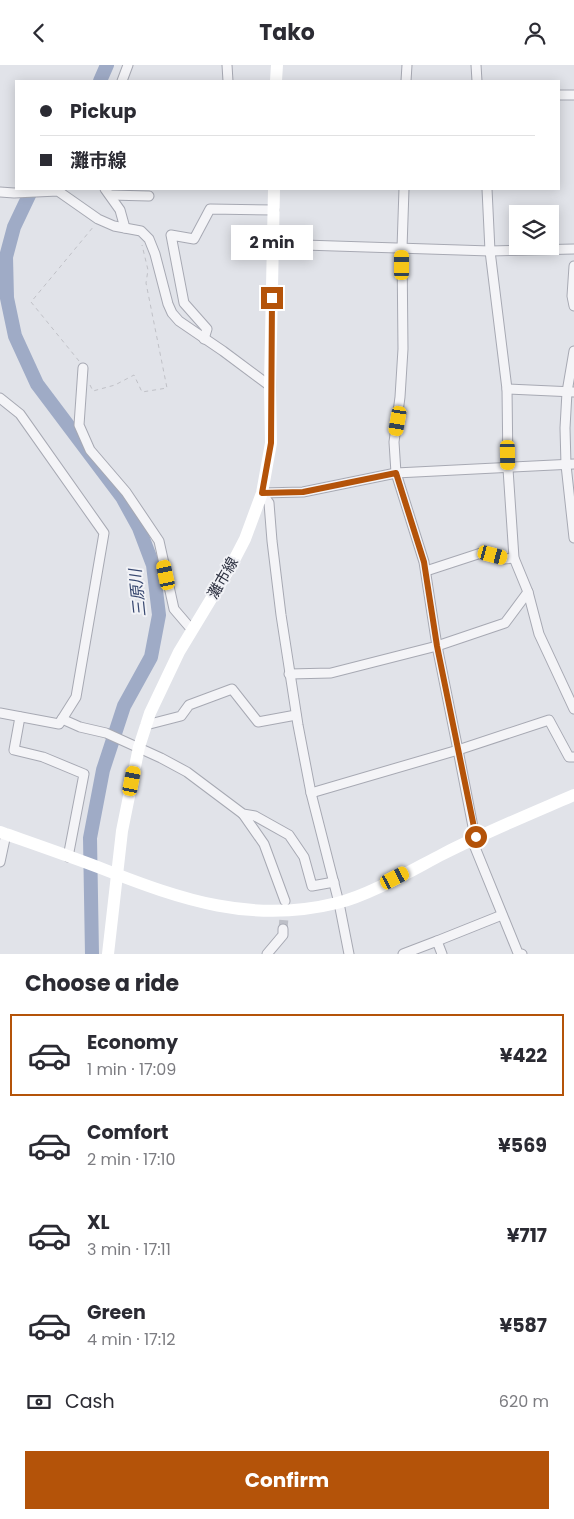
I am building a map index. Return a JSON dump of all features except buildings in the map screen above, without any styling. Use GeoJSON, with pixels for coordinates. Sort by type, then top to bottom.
{"type":"FeatureCollection","features":[{"type":"Feature","properties":{"kind":"main road"},"geometry":{"type":"LineString","coordinates":[[276,65],[276,80]]}},
{"type":"Feature","properties":{"kind":"main road","name":"灘市線"},"geometry":{"type":"LineString","coordinates":[[108,954],[122,831],[136,746],[162,685],[246,539],[262,493],[271,443],[270,386],[274,190]]}},
{"type":"Feature","properties":{"kind":"main road"},"geometry":{"type":"LineString","coordinates":[[3,833],[117,876],[189,899],[214,906],[244,911],[276,912],[339,903],[364,894],[474,839],[574,795]]}},
{"type":"Feature","properties":{"kind":"street"},"geometry":{"type":"LineString","coordinates":[[122,80],[128,65]]}},
{"type":"Feature","properties":{"kind":"street"},"geometry":{"type":"LineString","coordinates":[[227,65],[228,80]]}},
{"type":"Feature","properties":{"kind":"street"},"geometry":{"type":"LineString","coordinates":[[406,80],[407,65]]}},
{"type":"Feature","properties":{"kind":"street"},"geometry":{"type":"LineString","coordinates":[[476,65],[477,80]]}},
{"type":"Feature","properties":{"kind":"street"},"geometry":{"type":"LineString","coordinates":[[560,95],[574,95]]}},
{"type":"Feature","properties":{"kind":"street"},"geometry":{"type":"LineString","coordinates":[[404,190],[402,248],[403,349],[400,397],[394,442],[396,473],[426,571],[437,646],[474,839],[502,915],[518,953],[522,954]]}},
{"type":"Feature","properties":{"kind":"street"},"geometry":{"type":"LineString","coordinates":[[487,190],[490,251],[507,389],[508,469],[514,558],[528,592],[539,634],[573,702]]}},
{"type":"Feature","properties":{"kind":"street"},"geometry":{"type":"LineString","coordinates":[[0,192],[58,191],[99,220],[114,226],[141,231],[149,239],[157,260],[172,313],[179,321],[270,386]]}},
{"type":"Feature","properties":{"kind":"street"},"geometry":{"type":"LineString","coordinates":[[108,192],[120,210],[125,228]]}},
{"type":"Feature","properties":{"kind":"street"},"geometry":{"type":"LineString","coordinates":[[108,192],[149,196]]}},
{"type":"Feature","properties":{"kind":"street"},"geometry":{"type":"LineString","coordinates":[[204,339],[207,329],[184,303],[171,235],[194,239],[210,209],[274,210]]}},
{"type":"Feature","properties":{"kind":"street"},"geometry":{"type":"LineString","coordinates":[[273,245],[490,251],[574,249]]}},
{"type":"Feature","properties":{"kind":"street"},"geometry":{"type":"LineString","coordinates":[[574,266],[572,296],[574,306]]}},
{"type":"Feature","properties":{"kind":"street"},"geometry":{"type":"LineString","coordinates":[[574,351],[571,392],[565,428],[570,465],[574,538]]}},
{"type":"Feature","properties":{"kind":"street"},"geometry":{"type":"LineString","coordinates":[[83,368],[80,425],[90,450],[126,492],[158,541],[174,609],[192,630]]}},
{"type":"Feature","properties":{"kind":"street"},"geometry":{"type":"LineString","coordinates":[[507,389],[571,392]]}},
{"type":"Feature","properties":{"kind":"street"},"geometry":{"type":"LineString","coordinates":[[0,398],[20,414],[104,533],[76,697],[59,724],[0,713]]}},
{"type":"Feature","properties":{"kind":"street"},"geometry":{"type":"LineString","coordinates":[[262,493],[303,492],[396,473],[570,465]]}},
{"type":"Feature","properties":{"kind":"street"},"geometry":{"type":"LineString","coordinates":[[262,493],[269,503],[272,541],[296,715],[311,793],[334,881],[349,954]]}},
{"type":"Feature","properties":{"kind":"street"},"geometry":{"type":"LineString","coordinates":[[426,571],[482,553],[504,559],[514,558]]}},
{"type":"Feature","properties":{"kind":"street"},"geometry":{"type":"LineString","coordinates":[[289,674],[331,673],[437,646],[505,623],[528,592]]}},
{"type":"Feature","properties":{"kind":"street"},"geometry":{"type":"LineString","coordinates":[[146,725],[181,716],[189,705],[232,689],[258,722],[296,715]]}},
{"type":"Feature","properties":{"kind":"street"},"geometry":{"type":"LineString","coordinates":[[20,717],[14,750],[43,757],[84,774],[72,858]]}},
{"type":"Feature","properties":{"kind":"street"},"geometry":{"type":"LineString","coordinates":[[62,719],[80,727],[106,733],[187,772],[242,814],[264,844],[285,901]]}},
{"type":"Feature","properties":{"kind":"street"},"geometry":{"type":"LineString","coordinates":[[311,793],[458,750],[549,720],[569,757],[574,757]]}},
{"type":"Feature","properties":{"kind":"street"},"geometry":{"type":"LineString","coordinates":[[242,814],[255,816],[289,835],[304,857],[312,886],[334,881]]}},
{"type":"Feature","properties":{"kind":"street"},"geometry":{"type":"LineString","coordinates":[[0,862],[3,833]]}},
{"type":"Feature","properties":{"kind":"street"},"geometry":{"type":"LineString","coordinates":[[403,954],[502,915]]}},
{"type":"Feature","properties":{"kind":"street"},"geometry":{"type":"LineString","coordinates":[[267,954],[283,935],[283,929]]}},
{"type":"Feature","properties":{"kind":"street"},"geometry":{"type":"LineString","coordinates":[[437,941],[442,954]]}},
{"type":"Feature","properties":{"kind":"path"},"geometry":{"type":"LineString","coordinates":[[83,368],[32,303],[99,220]]}},
{"type":"Feature","properties":{"kind":"path"},"geometry":{"type":"LineString","coordinates":[[90,383],[93,391],[115,385],[134,375],[142,392],[167,388],[146,283],[148,270],[141,243],[145,235]]}},
{"type":"Feature","properties":{"kind":"waterway"},"geometry":{"type":"LineString","coordinates":[[100,80],[107,65]]}},
{"type":"Feature","properties":{"kind":"waterway","name":"三原川"},"geometry":{"type":"LineString","coordinates":[[32,190],[14,227],[6,257],[7,298],[15,336],[37,384],[122,497],[139,528],[153,565],[159,615],[151,657],[124,706],[103,770],[90,838],[92,954]]}},
{"type":"Feature","properties":{"kind":"tunnel"},"geometry":{"type":"LineString","coordinates":[[283,929],[285,906]]}},
{"type":"Feature","properties":{"kind":"route"},"geometry":{"type":"LineString","coordinates":[[272,298],[271,443],[262,493],[303,492],[336,487],[396,473],[426,571],[437,646],[476,837]]}}]}
